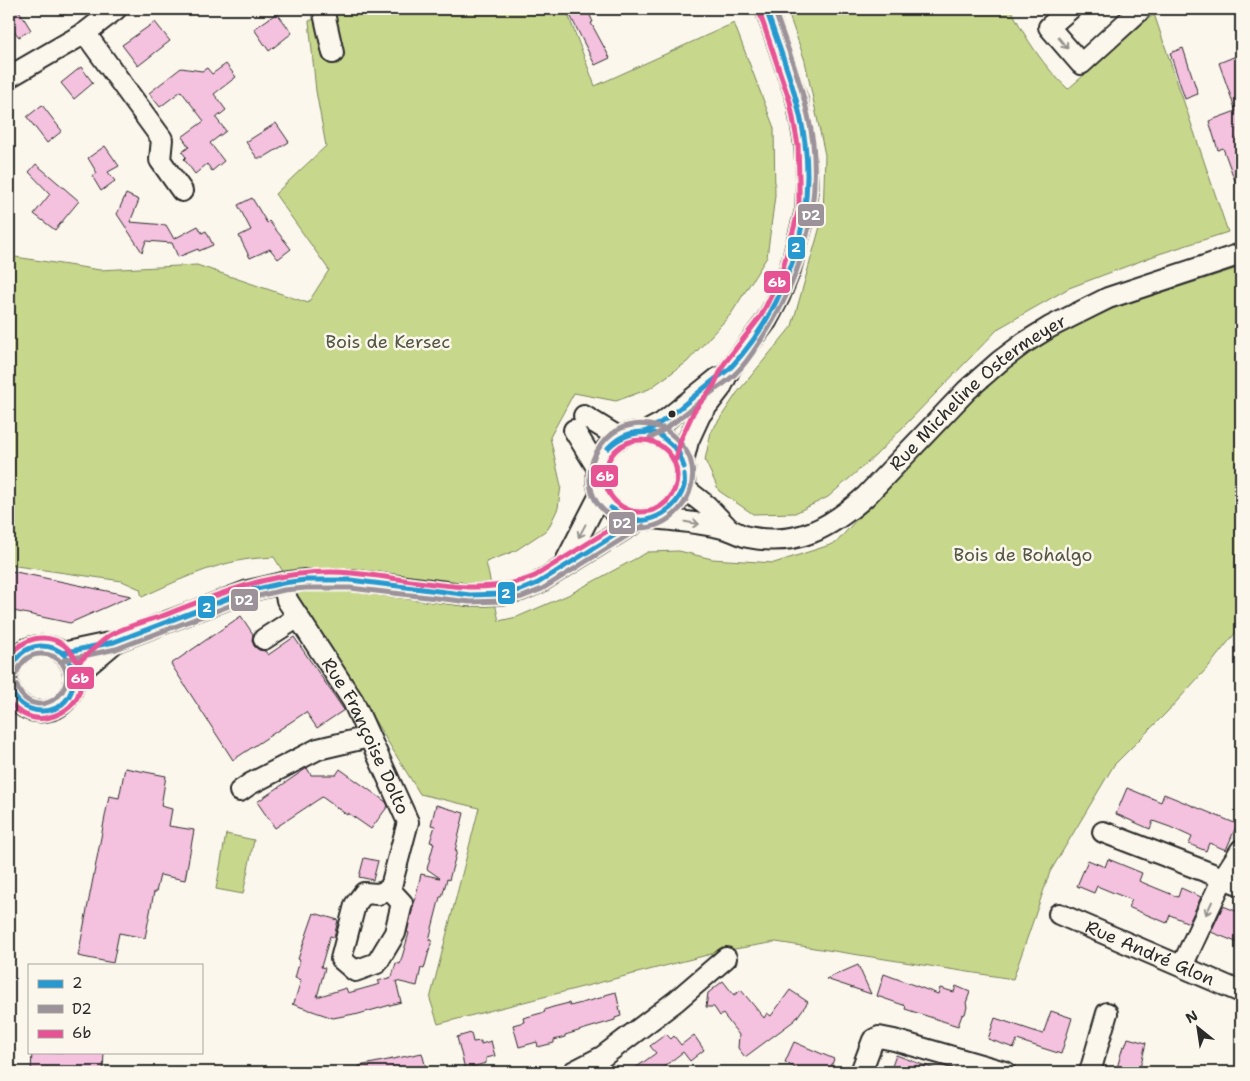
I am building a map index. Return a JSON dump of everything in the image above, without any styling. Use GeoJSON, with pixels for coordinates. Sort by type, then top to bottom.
{"type":"FeatureCollection","features":[{"type":"Feature","properties":{"kind":"street"},"geometry":{"type":"LineString","coordinates":[[9,77],[85,33],[116,9]]}},
{"type":"Feature","properties":{"kind":"street"},"geometry":{"type":"LineString","coordinates":[[323,9],[332,53]]}},
{"type":"Feature","properties":{"kind":"street"},"geometry":{"type":"LineString","coordinates":[[683,460],[688,441],[700,415],[720,389],[730,369],[767,320],[779,297],[790,270],[806,210],[805,144],[797,100],[766,9]]}},
{"type":"Feature","properties":{"kind":"street"},"geometry":{"type":"LineString","coordinates":[[1070,9],[1049,27],[1081,64],[1139,11],[1138,9]]}},
{"type":"Feature","properties":{"kind":"street"},"geometry":{"type":"LineString","coordinates":[[85,33],[162,139],[160,160],[182,191]]}},
{"type":"Feature","properties":{"kind":"street","name":"Rue Micheline Ostermeyer"},"geometry":{"type":"LineString","coordinates":[[647,519],[730,530],[746,536],[788,539],[809,534],[828,526],[866,496],[967,390],[1024,343],[1050,327],[1108,298],[1241,254]]}},
{"type":"Feature","properties":{"kind":"street"},"geometry":{"type":"LineString","coordinates":[[645,432],[662,423],[730,369]]}},
{"type":"Feature","properties":{"kind":"street"},"geometry":{"type":"LineString","coordinates":[[598,470],[579,423],[620,438]]}},
{"type":"Feature","properties":{"kind":"street"},"geometry":{"type":"LineString","coordinates":[[62,653],[114,642],[248,591],[283,583],[305,580],[350,580],[470,594],[501,594],[522,590],[538,583],[647,519],[667,512],[677,502],[684,488],[686,474],[683,460],[677,450],[658,434],[645,432],[630,433],[609,447],[601,458],[598,482],[607,504],[616,512],[627,518],[647,519]]}},
{"type":"Feature","properties":{"kind":"street"},"geometry":{"type":"LineString","coordinates":[[684,488],[707,506],[730,530]]}},
{"type":"Feature","properties":{"kind":"street"},"geometry":{"type":"LineString","coordinates":[[563,567],[601,493]]}},
{"type":"Feature","properties":{"kind":"street","name":"Rue Françoise Dolto"},"geometry":{"type":"LineString","coordinates":[[283,583],[287,600],[353,701],[408,822],[390,890]]}},
{"type":"Feature","properties":{"kind":"street"},"geometry":{"type":"LineString","coordinates":[[264,639],[298,616]]}},
{"type":"Feature","properties":{"kind":"street"},"geometry":{"type":"LineString","coordinates":[[74,676],[114,642]]}},
{"type":"Feature","properties":{"kind":"street"},"geometry":{"type":"LineString","coordinates":[[9,671],[15,658],[26,649],[41,645],[48,646],[62,653],[68,659],[74,676],[70,695],[63,704],[54,710],[43,712],[16,708],[16,700],[9,687]]}},
{"type":"Feature","properties":{"kind":"street"},"geometry":{"type":"LineString","coordinates":[[240,791],[318,749],[369,737]]}},
{"type":"Feature","properties":{"kind":"street"},"geometry":{"type":"LineString","coordinates":[[1103,832],[1232,881]]}},
{"type":"Feature","properties":{"kind":"street"},"geometry":{"type":"LineString","coordinates":[[1182,966],[1232,881],[1241,850]]}},
{"type":"Feature","properties":{"kind":"street","name":"Rue André Glon"},"geometry":{"type":"LineString","coordinates":[[1059,914],[1241,992]]}},
{"type":"Feature","properties":{"kind":"street"},"geometry":{"type":"LineString","coordinates":[[575,1072],[602,1057],[676,1001],[726,958]]}},
{"type":"Feature","properties":{"kind":"street"},"geometry":{"type":"LineString","coordinates":[[1090,1072],[1106,1013]]}},
{"type":"Feature","properties":{"kind":"street"},"geometry":{"type":"LineString","coordinates":[[861,1072],[874,1040],[879,1037],[1005,1072]]}},
{"type":"Feature","properties":{"kind":"green space"},"geometry":{"type":"Polygon","coordinates":[[[338,9],[566,9],[595,86],[734,23],[774,128],[775,196],[767,257],[731,314],[687,362],[649,389],[616,401],[574,393],[550,437],[561,486],[558,508],[548,529],[515,551],[486,562],[499,621],[517,617],[568,595],[648,552],[679,551],[712,559],[774,563],[836,543],[948,415],[1030,347],[1117,307],[1241,267],[1241,622],[1236,632],[1209,666],[1167,712],[1114,765],[1050,872],[1013,979],[776,942],[723,951],[438,1024],[430,999],[479,808],[420,794],[274,557],[247,559],[217,566],[179,580],[142,597],[140,589],[122,581],[9,565],[9,256],[100,270],[197,265],[308,303],[329,270],[275,194],[326,146],[316,91],[309,21],[338,9]]]}},
{"type":"Feature","properties":{"kind":"green space"},"geometry":{"type":"Polygon","coordinates":[[[787,9],[1011,9],[1022,31],[1036,52],[1068,89],[1154,14],[1228,232],[1159,254],[1069,288],[999,328],[875,456],[828,497],[795,513],[753,514],[719,491],[705,460],[711,432],[737,393],[792,326],[823,216],[825,155],[805,61],[787,9]]]}},
{"type":"Feature","properties":{"kind":"green space"},"geometry":{"type":"Polygon","coordinates":[[[226,834],[254,840],[243,894],[216,889],[226,834]]]}},
{"type":"Feature","properties":{"kind":"building"},"geometry":{"type":"Polygon","coordinates":[[[18,9],[31,30],[19,37],[9,25],[9,15],[18,9]]]}},
{"type":"Feature","properties":{"kind":"building"},"geometry":{"type":"Polygon","coordinates":[[[582,9],[587,9],[593,22],[591,23],[610,58],[595,65],[570,15],[582,9]]]}},
{"type":"Feature","properties":{"kind":"building"},"geometry":{"type":"Polygon","coordinates":[[[277,13],[292,33],[269,51],[254,29],[277,13]]]}},
{"type":"Feature","properties":{"kind":"building"},"geometry":{"type":"Polygon","coordinates":[[[155,22],[170,41],[138,66],[122,45],[155,22]]]}},
{"type":"Feature","properties":{"kind":"building"},"geometry":{"type":"Polygon","coordinates":[[[1183,48],[1198,94],[1185,99],[1170,53],[1183,48]]]}},
{"type":"Feature","properties":{"kind":"building"},"geometry":{"type":"Polygon","coordinates":[[[1241,54],[1241,136],[1237,138],[1241,152],[1241,192],[1239,192],[1223,148],[1218,150],[1209,121],[1236,111],[1219,63],[1241,54]]]}},
{"type":"Feature","properties":{"kind":"building"},"geometry":{"type":"Polygon","coordinates":[[[226,64],[236,77],[214,94],[226,110],[216,118],[226,131],[210,143],[224,161],[212,171],[207,164],[195,174],[184,159],[186,157],[182,152],[189,147],[182,137],[204,121],[181,91],[160,107],[149,93],[181,68],[202,71],[207,68],[212,74],[226,64]]]}},
{"type":"Feature","properties":{"kind":"building"},"geometry":{"type":"Polygon","coordinates":[[[81,67],[93,83],[74,99],[61,83],[81,67]]]}},
{"type":"Feature","properties":{"kind":"building"},"geometry":{"type":"Polygon","coordinates":[[[42,105],[62,131],[47,143],[27,117],[42,105]]]}},
{"type":"Feature","properties":{"kind":"building"},"geometry":{"type":"Polygon","coordinates":[[[276,123],[289,142],[263,158],[257,158],[246,142],[276,123]]]}},
{"type":"Feature","properties":{"kind":"building"},"geometry":{"type":"Polygon","coordinates":[[[105,146],[119,166],[108,172],[115,181],[101,191],[92,176],[97,173],[88,158],[105,146]]]}},
{"type":"Feature","properties":{"kind":"building"},"geometry":{"type":"Polygon","coordinates":[[[36,164],[79,201],[55,230],[34,214],[50,194],[29,172],[36,164]]]}},
{"type":"Feature","properties":{"kind":"building"},"geometry":{"type":"Polygon","coordinates":[[[126,194],[139,200],[130,222],[166,225],[174,239],[198,226],[202,233],[206,231],[213,245],[178,257],[172,243],[146,241],[142,252],[117,214],[126,194]]]}},
{"type":"Feature","properties":{"kind":"building"},"geometry":{"type":"Polygon","coordinates":[[[252,198],[267,223],[269,221],[291,249],[278,259],[270,249],[250,258],[239,236],[251,230],[238,205],[252,198]]]}},
{"type":"Feature","properties":{"kind":"building"},"geometry":{"type":"Polygon","coordinates":[[[11,571],[131,596],[70,623],[9,610],[11,571]]]}},
{"type":"Feature","properties":{"kind":"building"},"geometry":{"type":"Polygon","coordinates":[[[241,616],[253,634],[254,646],[259,650],[265,651],[268,655],[294,637],[344,710],[317,728],[306,712],[233,760],[171,664],[241,616]]]}},
{"type":"Feature","properties":{"kind":"building"},"geometry":{"type":"Polygon","coordinates":[[[125,768],[166,776],[161,806],[172,809],[169,826],[194,830],[185,880],[160,875],[156,892],[154,892],[145,938],[119,933],[113,963],[78,956],[109,796],[119,798],[125,768]]]}},
{"type":"Feature","properties":{"kind":"building"},"geometry":{"type":"Polygon","coordinates":[[[307,768],[311,775],[336,775],[340,769],[386,802],[388,806],[371,829],[322,797],[275,828],[257,802],[307,768]]]}},
{"type":"Feature","properties":{"kind":"building"},"geometry":{"type":"Polygon","coordinates":[[[1127,788],[1161,802],[1164,794],[1237,824],[1226,850],[1209,843],[1206,851],[1189,844],[1192,837],[1170,827],[1153,821],[1150,829],[1116,814],[1127,788]]]}},
{"type":"Feature","properties":{"kind":"building"},"geometry":{"type":"Polygon","coordinates":[[[436,805],[464,813],[455,851],[457,851],[449,880],[447,879],[442,897],[440,897],[429,940],[432,940],[424,969],[421,968],[417,986],[396,981],[401,1002],[355,1015],[333,1018],[292,1004],[294,1003],[301,980],[295,978],[300,960],[298,959],[314,913],[338,920],[334,937],[330,936],[321,967],[325,968],[317,997],[346,988],[348,993],[380,984],[378,981],[392,977],[396,963],[400,964],[409,933],[407,932],[421,874],[440,878],[427,869],[434,843],[430,842],[435,826],[431,825],[436,805]]]}},
{"type":"Feature","properties":{"kind":"building"},"geometry":{"type":"Polygon","coordinates":[[[364,858],[378,861],[373,880],[359,877],[364,858]]]}},
{"type":"Feature","properties":{"kind":"building"},"geometry":{"type":"Polygon","coordinates":[[[1108,859],[1142,873],[1139,881],[1178,897],[1181,888],[1201,897],[1189,923],[1170,915],[1167,923],[1128,907],[1132,900],[1097,886],[1094,893],[1077,886],[1088,860],[1105,867],[1108,859]]]}},
{"type":"Feature","properties":{"kind":"building"},"geometry":{"type":"Polygon","coordinates":[[[1223,906],[1241,913],[1241,944],[1211,932],[1223,906]]]}},
{"type":"Feature","properties":{"kind":"building"},"geometry":{"type":"Polygon","coordinates":[[[858,965],[871,994],[826,979],[858,965]]]}},
{"type":"Feature","properties":{"kind":"building"},"geometry":{"type":"Polygon","coordinates":[[[884,974],[938,994],[940,988],[954,992],[956,986],[970,992],[965,1014],[962,1015],[958,1026],[905,1009],[906,1006],[877,996],[884,974]]]}},
{"type":"Feature","properties":{"kind":"building"},"geometry":{"type":"Polygon","coordinates":[[[723,981],[734,995],[741,990],[764,1018],[767,1013],[771,1016],[790,990],[808,1002],[795,1020],[745,1057],[738,1048],[739,1035],[723,1014],[720,1016],[714,1007],[706,1007],[708,993],[723,981]]]}},
{"type":"Feature","properties":{"kind":"building"},"geometry":{"type":"Polygon","coordinates":[[[616,992],[621,1016],[615,1018],[615,1020],[565,1035],[565,1037],[554,1040],[554,1043],[538,1047],[537,1042],[519,1047],[513,1025],[524,1022],[523,1018],[545,1012],[544,1010],[553,1007],[569,1003],[570,1006],[616,992]]]}},
{"type":"Feature","properties":{"kind":"building"},"geometry":{"type":"Polygon","coordinates":[[[1051,1011],[1072,1018],[1061,1054],[1017,1040],[1014,1048],[988,1039],[995,1018],[1043,1034],[1051,1011]]]}},
{"type":"Feature","properties":{"kind":"building"},"geometry":{"type":"Polygon","coordinates":[[[471,1033],[473,1042],[481,1041],[481,1044],[491,1041],[495,1056],[486,1058],[486,1063],[465,1069],[457,1037],[471,1033]]]}},
{"type":"Feature","properties":{"kind":"building"},"geometry":{"type":"Polygon","coordinates":[[[666,1034],[671,1039],[674,1036],[681,1045],[694,1035],[704,1050],[690,1061],[683,1052],[657,1072],[630,1072],[656,1053],[650,1046],[666,1034]]]}},
{"type":"Feature","properties":{"kind":"building"},"geometry":{"type":"Polygon","coordinates":[[[1128,1038],[1146,1043],[1139,1072],[1116,1072],[1123,1046],[1125,1047],[1128,1038]]]}},
{"type":"Feature","properties":{"kind":"building"},"geometry":{"type":"Polygon","coordinates":[[[794,1042],[834,1059],[829,1072],[802,1072],[785,1062],[794,1042]]]}},
{"type":"Feature","properties":{"kind":"building"},"geometry":{"type":"Polygon","coordinates":[[[422,1053],[427,1072],[360,1072],[359,1066],[422,1053]]]}},
{"type":"Feature","properties":{"kind":"building"},"geometry":{"type":"Polygon","coordinates":[[[32,1054],[104,1054],[103,1072],[31,1072],[32,1054]]]}},
{"type":"Feature","properties":{"kind":"building"},"geometry":{"type":"Polygon","coordinates":[[[896,1055],[937,1070],[937,1072],[890,1072],[896,1055]]]}},
{"type":"Feature","properties":{"kind":"transit line","name":"2"},"geometry":{"type":"LineString","coordinates":[[645,432],[672,414],[728,370],[751,343],[768,317],[781,290],[801,233],[807,173],[805,143],[794,92],[766,9]]}},
{"type":"Feature","properties":{"kind":"transit line","name":"D2"},"geometry":{"type":"LineString","coordinates":[[649,439],[686,413],[744,365],[776,315],[788,292],[805,244],[813,194],[813,143],[802,92],[774,9]]}},
{"type":"Feature","properties":{"kind":"transit line","name":"6b"},"geometry":{"type":"LineString","coordinates":[[676,459],[681,439],[694,411],[714,385],[724,364],[761,316],[772,294],[783,268],[799,209],[798,145],[790,102],[759,11]]}},
{"type":"Feature","properties":{"kind":"transit line","name":"D2"},"geometry":{"type":"LineString","coordinates":[[659,427],[636,424],[615,432],[601,445],[592,462],[590,481],[594,498],[604,511],[627,526],[640,528],[653,526],[665,521],[675,514],[689,493],[692,480],[691,461],[677,440],[663,428]]}},
{"type":"Feature","properties":{"kind":"transit line","name":"2"},"geometry":{"type":"LineString","coordinates":[[608,448],[618,439],[629,434],[641,432],[654,433]]}},
{"type":"Feature","properties":{"kind":"transit line","name":"2"},"geometry":{"type":"LineString","coordinates":[[608,448],[618,440],[629,435],[654,433]]}},
{"type":"Feature","properties":{"kind":"transit line","name":"2"},"geometry":{"type":"LineString","coordinates":[[660,435],[678,451],[684,467]]}},
{"type":"Feature","properties":{"kind":"transit line","name":"2"},"geometry":{"type":"LineString","coordinates":[[660,435],[677,450],[684,467]]}},
{"type":"Feature","properties":{"kind":"transit line","name":"6b"},"geometry":{"type":"LineString","coordinates":[[648,440],[667,450],[675,462],[677,476],[675,490],[667,502],[655,510],[634,512],[615,502],[607,490],[605,469],[615,450],[627,442],[648,440]]}},
{"type":"Feature","properties":{"kind":"transit line","name":"2"},"geometry":{"type":"LineString","coordinates":[[611,508],[626,517],[637,520],[654,518],[676,502],[684,486],[684,474]]}},
{"type":"Feature","properties":{"kind":"transit line","name":"2"},"geometry":{"type":"LineString","coordinates":[[611,508],[626,517],[637,520],[654,518],[676,502],[684,486],[684,474]]}},
{"type":"Feature","properties":{"kind":"transit line","name":"6b"},"geometry":{"type":"LineString","coordinates":[[69,671],[114,633],[254,583],[277,577],[326,572],[352,573],[467,587],[513,583],[535,576],[635,514]]}},
{"type":"Feature","properties":{"kind":"transit line","name":"2"},"geometry":{"type":"LineString","coordinates":[[62,653],[114,642],[248,591],[283,583],[305,580],[350,580],[470,595],[501,594],[521,590],[538,583],[639,520]]}},
{"type":"Feature","properties":{"kind":"transit line","name":"D2"},"geometry":{"type":"LineString","coordinates":[[64,660],[116,649],[250,598],[284,590],[350,588],[470,602],[502,601],[522,597],[542,589],[643,526]]}},
{"type":"Feature","properties":{"kind":"transit line","name":"6b"},"geometry":{"type":"LineString","coordinates":[[9,655],[29,641],[48,638],[63,645],[75,658],[81,674],[79,691],[70,707],[50,717],[33,718],[18,711],[9,703]]}},
{"type":"Feature","properties":{"kind":"transit line","name":"2"},"geometry":{"type":"LineString","coordinates":[[9,671],[21,654],[29,648],[40,646],[55,649],[65,656],[71,666],[74,679],[71,691],[65,701],[55,708],[41,711],[25,707],[15,697],[9,687]]}},
{"type":"Feature","properties":{"kind":"transit line","name":"D2"},"geometry":{"type":"LineString","coordinates":[[16,674],[28,657],[36,654],[50,655],[58,659],[66,673],[66,683],[62,692],[47,703],[38,704],[29,701],[21,694],[16,684]]}},
{"type":"Feature","properties":{"kind":"park label","name":"Bois de Kersec"},"geometry":{"type":"Point","coordinates":[388,342]}},
{"type":"Feature","properties":{"kind":"park label","name":"Bois de Bohalgo"},"geometry":{"type":"Point","coordinates":[1023,555]}}]}
